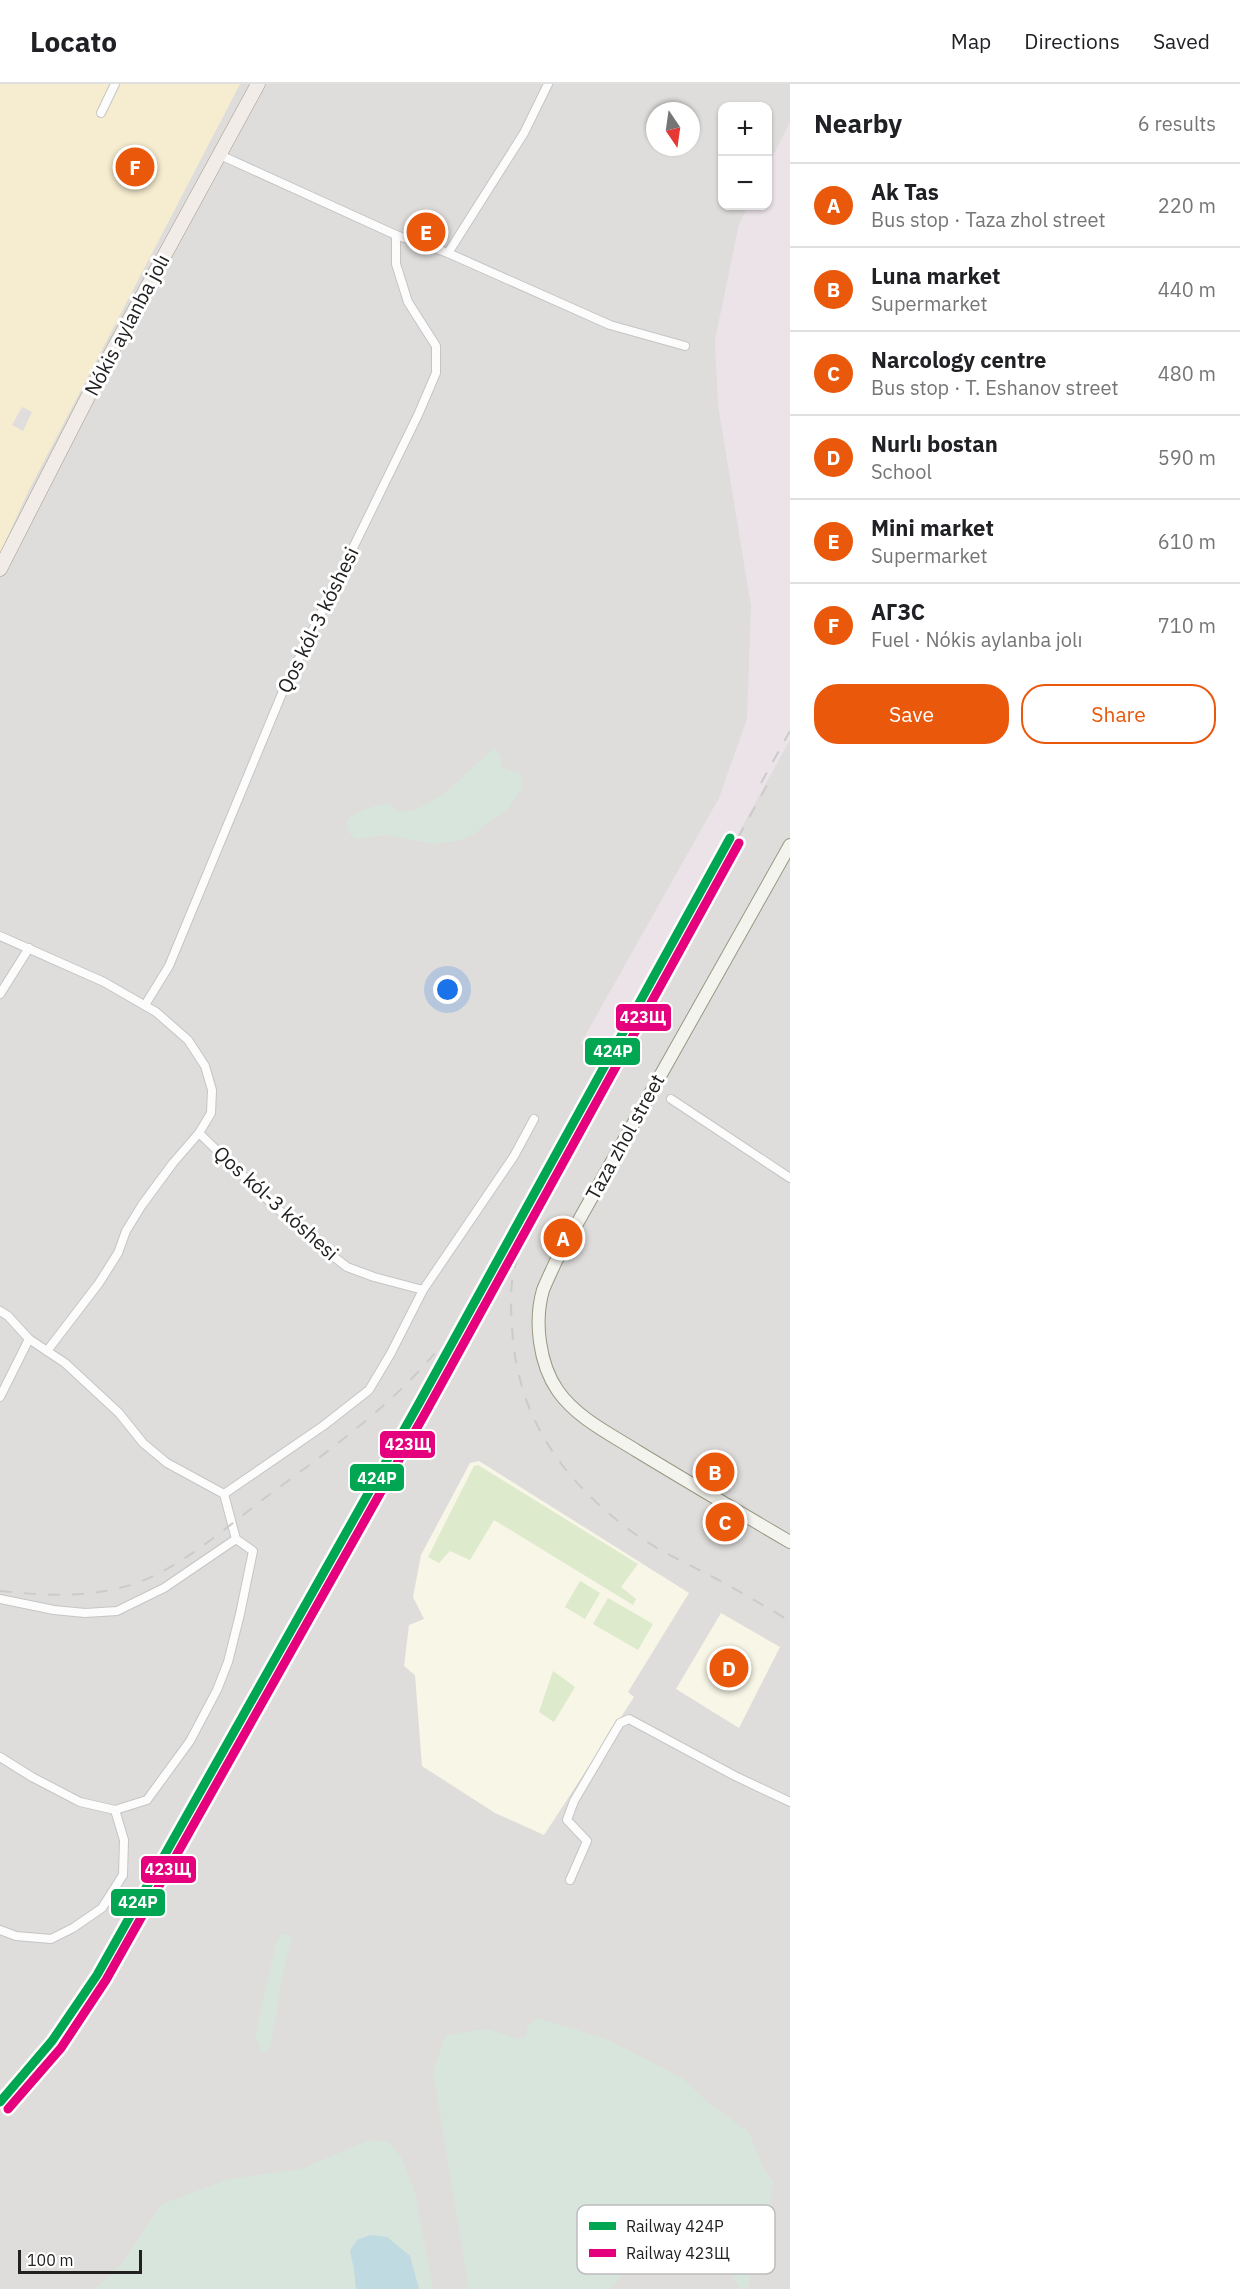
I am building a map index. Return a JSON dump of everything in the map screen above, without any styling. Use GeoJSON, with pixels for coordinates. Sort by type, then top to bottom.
{"type":"FeatureCollection","features":[{"type":"Feature","properties":{"kind":"main road","name":"Nókis aylanba jolı"},"geometry":{"type":"LineString","coordinates":[[0,569],[98,379],[258,84]]}},
{"type":"Feature","properties":{"kind":"main road","name":"Taza zhol street"},"geometry":{"type":"LineString","coordinates":[[790,845],[556,1261],[543,1290],[538,1316],[543,1359],[558,1391],[577,1410],[601,1429],[790,1542]]}},
{"type":"Feature","properties":{"kind":"street"},"geometry":{"type":"LineString","coordinates":[[101,112],[115,84]]}},
{"type":"Feature","properties":{"kind":"street"},"geometry":{"type":"LineString","coordinates":[[448,253],[524,133],[548,84]]}},
{"type":"Feature","properties":{"kind":"street"},"geometry":{"type":"LineString","coordinates":[[220,155],[396,235],[448,253],[610,325],[685,346]]}},
{"type":"Feature","properties":{"kind":"street","name":"Qos kól-3 kóshesi"},"geometry":{"type":"LineString","coordinates":[[145,1005],[169,966],[284,691],[436,373],[436,346],[408,302],[396,264],[396,235]]}},
{"type":"Feature","properties":{"kind":"street","name":"Qos kól-3 kóshesi"},"geometry":{"type":"LineString","coordinates":[[0,936],[104,982],[156,1012],[189,1040],[205,1066],[212,1090],[211,1113],[199,1133],[142,1205],[126,1231],[118,1254],[47,1351]]}},
{"type":"Feature","properties":{"kind":"street"},"geometry":{"type":"LineString","coordinates":[[0,994],[29,948]]}},
{"type":"Feature","properties":{"kind":"street"},"geometry":{"type":"LineString","coordinates":[[671,1099],[790,1178]]}},
{"type":"Feature","properties":{"kind":"street"},"geometry":{"type":"LineString","coordinates":[[224,1494],[323,1426],[369,1390],[423,1290],[514,1156],[534,1119]]}},
{"type":"Feature","properties":{"kind":"street","name":"Qos kól-3 kóshesi"},"geometry":{"type":"LineString","coordinates":[[199,1133],[276,1208],[347,1267],[423,1290]]}},
{"type":"Feature","properties":{"kind":"street"},"geometry":{"type":"LineString","coordinates":[[0,1311],[8,1316],[29,1339],[65,1363],[119,1413],[143,1443],[159,1457],[224,1494],[236,1539],[253,1551],[228,1662],[217,1690],[190,1741],[147,1800],[115,1810],[80,1802],[0,1757]]}},
{"type":"Feature","properties":{"kind":"street"},"geometry":{"type":"LineString","coordinates":[[0,1397],[29,1339]]}},
{"type":"Feature","properties":{"kind":"street"},"geometry":{"type":"LineString","coordinates":[[0,1599],[54,1610],[85,1613],[117,1611],[164,1588],[236,1539]]}},
{"type":"Feature","properties":{"kind":"street"},"geometry":{"type":"LineString","coordinates":[[570,1880],[587,1841],[567,1820],[574,1801],[620,1723],[629,1719],[735,1776],[790,1802]]}},
{"type":"Feature","properties":{"kind":"street"},"geometry":{"type":"LineString","coordinates":[[0,1930],[16,1936],[51,1939],[73,1928],[102,1908],[123,1875],[124,1840],[115,1810]]}},
{"type":"Feature","properties":{"kind":"shaded area"},"geometry":{"type":"Polygon","coordinates":[[[0,84],[790,84],[790,2289],[0,2289],[0,84]]]}},
{"type":"Feature","properties":{"kind":"shaded area"},"geometry":{"type":"Polygon","coordinates":[[[790,122],[790,740],[613,1060],[581,1043],[719,798],[747,719],[751,606],[718,405],[715,340],[739,224],[746,210],[772,210],[772,158],[790,122]]]}},
{"type":"Feature","properties":{"kind":"shaded area"},"geometry":{"type":"Polygon","coordinates":[[[22,407],[32,412],[23,431],[12,425],[22,407]]]}},
{"type":"Feature","properties":{"kind":"shaded area"},"geometry":{"type":"Polygon","coordinates":[[[494,748],[500,756],[501,767],[521,774],[522,788],[509,808],[474,834],[462,840],[433,844],[387,835],[356,839],[348,831],[347,820],[372,807],[389,803],[399,812],[416,810],[445,793],[494,748]]]}},
{"type":"Feature","properties":{"kind":"shaded area"},"geometry":{"type":"Polygon","coordinates":[[[479,1461],[689,1593],[628,1692],[634,1697],[544,1835],[495,1813],[422,1766],[415,1675],[404,1666],[409,1625],[424,1619],[413,1597],[421,1555],[470,1463],[479,1461]]]}},
{"type":"Feature","properties":{"kind":"shaded area"},"geometry":{"type":"Polygon","coordinates":[[[721,1613],[780,1647],[739,1728],[676,1689],[721,1613]]]}},
{"type":"Feature","properties":{"kind":"shaded area"},"geometry":{"type":"Polygon","coordinates":[[[281,1934],[289,1935],[292,1942],[284,1969],[269,2050],[264,2053],[259,2052],[260,2045],[256,2039],[257,2027],[275,1946],[281,1934]]]}},
{"type":"Feature","properties":{"kind":"shaded area"},"geometry":{"type":"Polygon","coordinates":[[[537,2018],[606,2039],[682,2078],[712,2106],[749,2132],[763,2167],[773,2182],[770,2205],[577,2205],[577,2274],[623,2274],[609,2289],[469,2289],[433,2071],[446,2035],[488,2029],[517,2039],[526,2036],[528,2025],[537,2018]]]}},
{"type":"Feature","properties":{"kind":"shaded area"},"geometry":{"type":"Polygon","coordinates":[[[369,2140],[388,2142],[401,2157],[415,2193],[433,2289],[419,2289],[410,2256],[350,2251],[356,2289],[95,2289],[122,2264],[162,2204],[229,2179],[301,2169],[369,2140]]]}},
{"type":"Feature","properties":{"kind":"shaded area"},"geometry":{"type":"Polygon","coordinates":[[[731,2274],[750,2274],[748,2289],[740,2289],[731,2274]]]}},
{"type":"Feature","properties":{"kind":"green space"},"geometry":{"type":"Polygon","coordinates":[[[478,1465],[638,1564],[621,1587],[636,1599],[633,1605],[494,1520],[470,1560],[450,1551],[439,1563],[428,1557],[474,1466],[478,1465]]]}},
{"type":"Feature","properties":{"kind":"green space"},"geometry":{"type":"Polygon","coordinates":[[[580,1581],[600,1593],[585,1619],[565,1607],[580,1581]]]}},
{"type":"Feature","properties":{"kind":"green space"},"geometry":{"type":"Polygon","coordinates":[[[608,1598],[653,1624],[638,1650],[593,1624],[608,1598]]]}},
{"type":"Feature","properties":{"kind":"green space"},"geometry":{"type":"Polygon","coordinates":[[[553,1671],[575,1687],[554,1722],[539,1712],[553,1671]]]}},
{"type":"Feature","properties":{"kind":"sand"},"geometry":{"type":"Polygon","coordinates":[[[0,84],[240,84],[28,492],[0,553],[0,84]]]}},
{"type":"Feature","properties":{"kind":"water"},"geometry":{"type":"Polygon","coordinates":[[[370,2235],[387,2237],[410,2256],[419,2289],[356,2289],[350,2251],[357,2240],[370,2235]]]}},
{"type":"Feature","properties":{"kind":"railway"},"geometry":{"type":"LineString","coordinates":[[761,783],[790,731]]}},
{"type":"Feature","properties":{"kind":"railway"},"geometry":{"type":"LineString","coordinates":[[668,964],[771,778]]}},
{"type":"Feature","properties":{"kind":"railway"},"geometry":{"type":"LineString","coordinates":[[676,960],[536,1216],[523,1245],[511,1288],[515,1358],[522,1388],[533,1416],[547,1442],[583,1490],[606,1511],[650,1544],[790,1621]]}},
{"type":"Feature","properties":{"kind":"railway"},"geometry":{"type":"LineString","coordinates":[[0,1591],[46,1594],[92,1593],[123,1587],[161,1572],[215,1537],[354,1430],[397,1393],[435,1353]]}},
{"type":"Feature","properties":{"kind":"rail line","name":"424Р"},"geometry":{"type":"LineString","coordinates":[[0,2102],[52,2041],[97,1975],[418,1405],[730,838]]}},
{"type":"Feature","properties":{"kind":"rail line","name":"423Щ"},"geometry":{"type":"LineString","coordinates":[[8,2109],[61,2048],[106,1980],[427,1410],[739,843]]}},
{"type":"Feature","properties":{"kind":"place","name":"АГЗС"},"geometry":{"type":"Point","coordinates":[135,167]}},
{"type":"Feature","properties":{"kind":"place","name":"Mini market"},"geometry":{"type":"Point","coordinates":[426,232]}},
{"type":"Feature","properties":{"kind":"place","name":"Ak Tas"},"geometry":{"type":"Point","coordinates":[563,1238]}},
{"type":"Feature","properties":{"kind":"place","name":"Luna market"},"geometry":{"type":"Point","coordinates":[715,1472]}},
{"type":"Feature","properties":{"kind":"place","name":"Narcology centre"},"geometry":{"type":"Point","coordinates":[725,1522]}},
{"type":"Feature","properties":{"kind":"place","name":"Nurlı bostan"},"geometry":{"type":"Point","coordinates":[729,1668]}}]}
